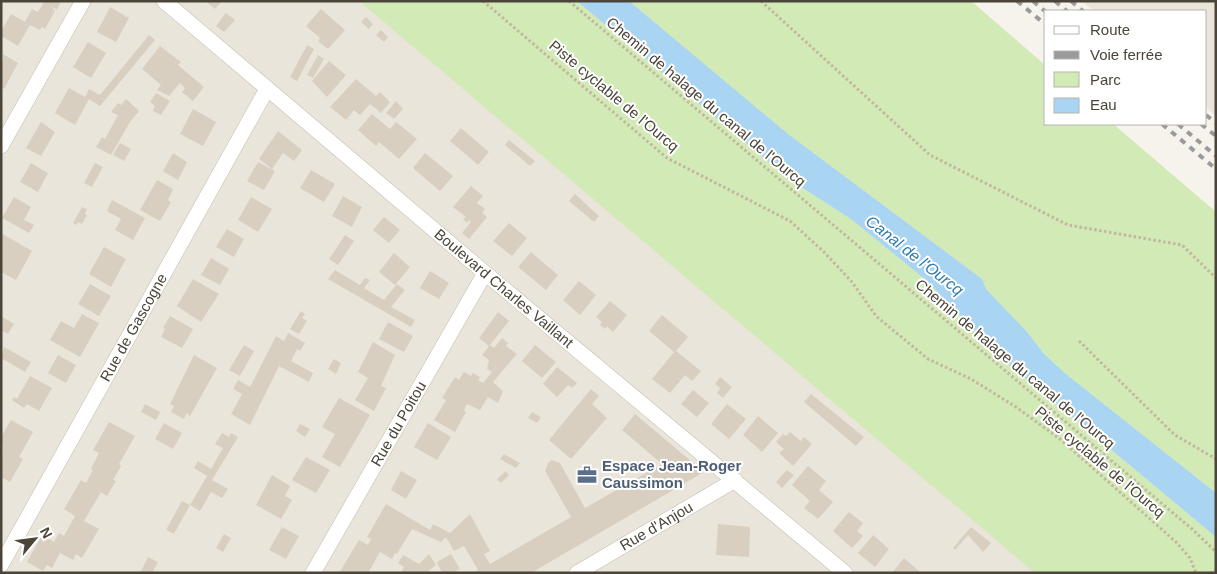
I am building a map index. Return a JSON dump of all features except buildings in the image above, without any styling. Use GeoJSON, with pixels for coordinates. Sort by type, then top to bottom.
{"type":"FeatureCollection","features":[{"type":"Feature","properties":{"kind":"street"},"geometry":{"type":"LineString","coordinates":[[1,146],[83,1]]}},
{"type":"Feature","properties":{"kind":"street","name":"Boulevard Charles Vaillant"},"geometry":{"type":"LineString","coordinates":[[164,1],[485,273],[736,480],[845,573]]}},
{"type":"Feature","properties":{"kind":"street","name":"Rue de Gascogne"},"geometry":{"type":"LineString","coordinates":[[1,565],[267,89]]}},
{"type":"Feature","properties":{"kind":"street","name":"Rue du Poitou"},"geometry":{"type":"LineString","coordinates":[[313,573],[485,273]]}},
{"type":"Feature","properties":{"kind":"street","name":"Rue d'Anjou"},"geometry":{"type":"LineString","coordinates":[[577,573],[736,480]]}},
{"type":"Feature","properties":{"kind":"path","name":"Piste cyclable de l'Ourcq"},"geometry":{"type":"LineString","coordinates":[[482,1],[667,158],[790,221],[823,251],[852,282],[876,316],[928,358],[972,379],[1016,407],[1060,439],[1176,542],[1190,558],[1196,573]]}},
{"type":"Feature","properties":{"kind":"path","name":"Chemin de halage du canal de l'Ourcq"},"geometry":{"type":"LineString","coordinates":[[569,1],[1177,516],[1216,552]]}},
{"type":"Feature","properties":{"kind":"path"},"geometry":{"type":"LineString","coordinates":[[761,1],[930,155],[1068,225],[1182,245],[1216,278]]}},
{"type":"Feature","properties":{"kind":"path"},"geometry":{"type":"LineString","coordinates":[[1079,341],[1174,435],[1216,459]]}},
{"type":"Feature","properties":{"kind":"path"},"geometry":{"type":"LineString","coordinates":[[1210,573],[1216,572]]}},
{"type":"Feature","properties":{"kind":"shaded area"},"geometry":{"type":"Polygon","coordinates":[[[1,1],[971,1],[1044,64],[1044,125],[1114,125],[1216,212],[1216,573],[1,573],[1,1]]]}},
{"type":"Feature","properties":{"kind":"shaded area"},"geometry":{"type":"Polygon","coordinates":[[[1082,1],[1216,1],[1216,116],[1207,108],[1207,10],[1093,10],[1082,1]]]}},
{"type":"Feature","properties":{"kind":"green space"},"geometry":{"type":"Polygon","coordinates":[[[359,1],[577,1],[789,180],[851,219],[926,280],[1000,357],[1216,537],[1216,573],[1035,573],[359,1]]]}},
{"type":"Feature","properties":{"kind":"green space"},"geometry":{"type":"Polygon","coordinates":[[[629,1],[971,1],[1044,64],[1044,125],[1114,125],[1216,212],[1216,493],[1067,375],[1044,354],[1028,333],[986,289],[982,279],[788,134],[629,1]]]}},
{"type":"Feature","properties":{"kind":"water","name":"Canal de l'Ourcq"},"geometry":{"type":"Polygon","coordinates":[[[577,1],[629,1],[788,134],[982,279],[986,289],[1028,333],[1044,354],[1067,375],[1216,493],[1216,537],[1000,357],[926,280],[851,219],[790,180],[577,1]]]}},
{"type":"Feature","properties":{"kind":"railway"},"geometry":{"type":"LineString","coordinates":[[1017,1],[1044,23]]}},
{"type":"Feature","properties":{"kind":"railway"},"geometry":{"type":"LineString","coordinates":[[1033,1],[1044,10]]}},
{"type":"Feature","properties":{"kind":"railway"},"geometry":{"type":"LineString","coordinates":[[1055,1],[1066,10]]}},
{"type":"Feature","properties":{"kind":"railway"},"geometry":{"type":"LineString","coordinates":[[1071,1],[1082,10]]}},
{"type":"Feature","properties":{"kind":"railway"},"geometry":{"type":"LineString","coordinates":[[1207,116],[1216,123]]}},
{"type":"Feature","properties":{"kind":"railway"},"geometry":{"type":"LineString","coordinates":[[1163,125],[1216,169]]}},
{"type":"Feature","properties":{"kind":"railway"},"geometry":{"type":"LineString","coordinates":[[1179,125],[1216,156]]}},
{"type":"Feature","properties":{"kind":"railway"},"geometry":{"type":"LineString","coordinates":[[1202,125],[1216,136]]}},
{"type":"Feature","properties":{"kind":"place","name":"Espace Jean-Roger Caussimon"},"geometry":{"type":"Point","coordinates":[587,475]}}]}
